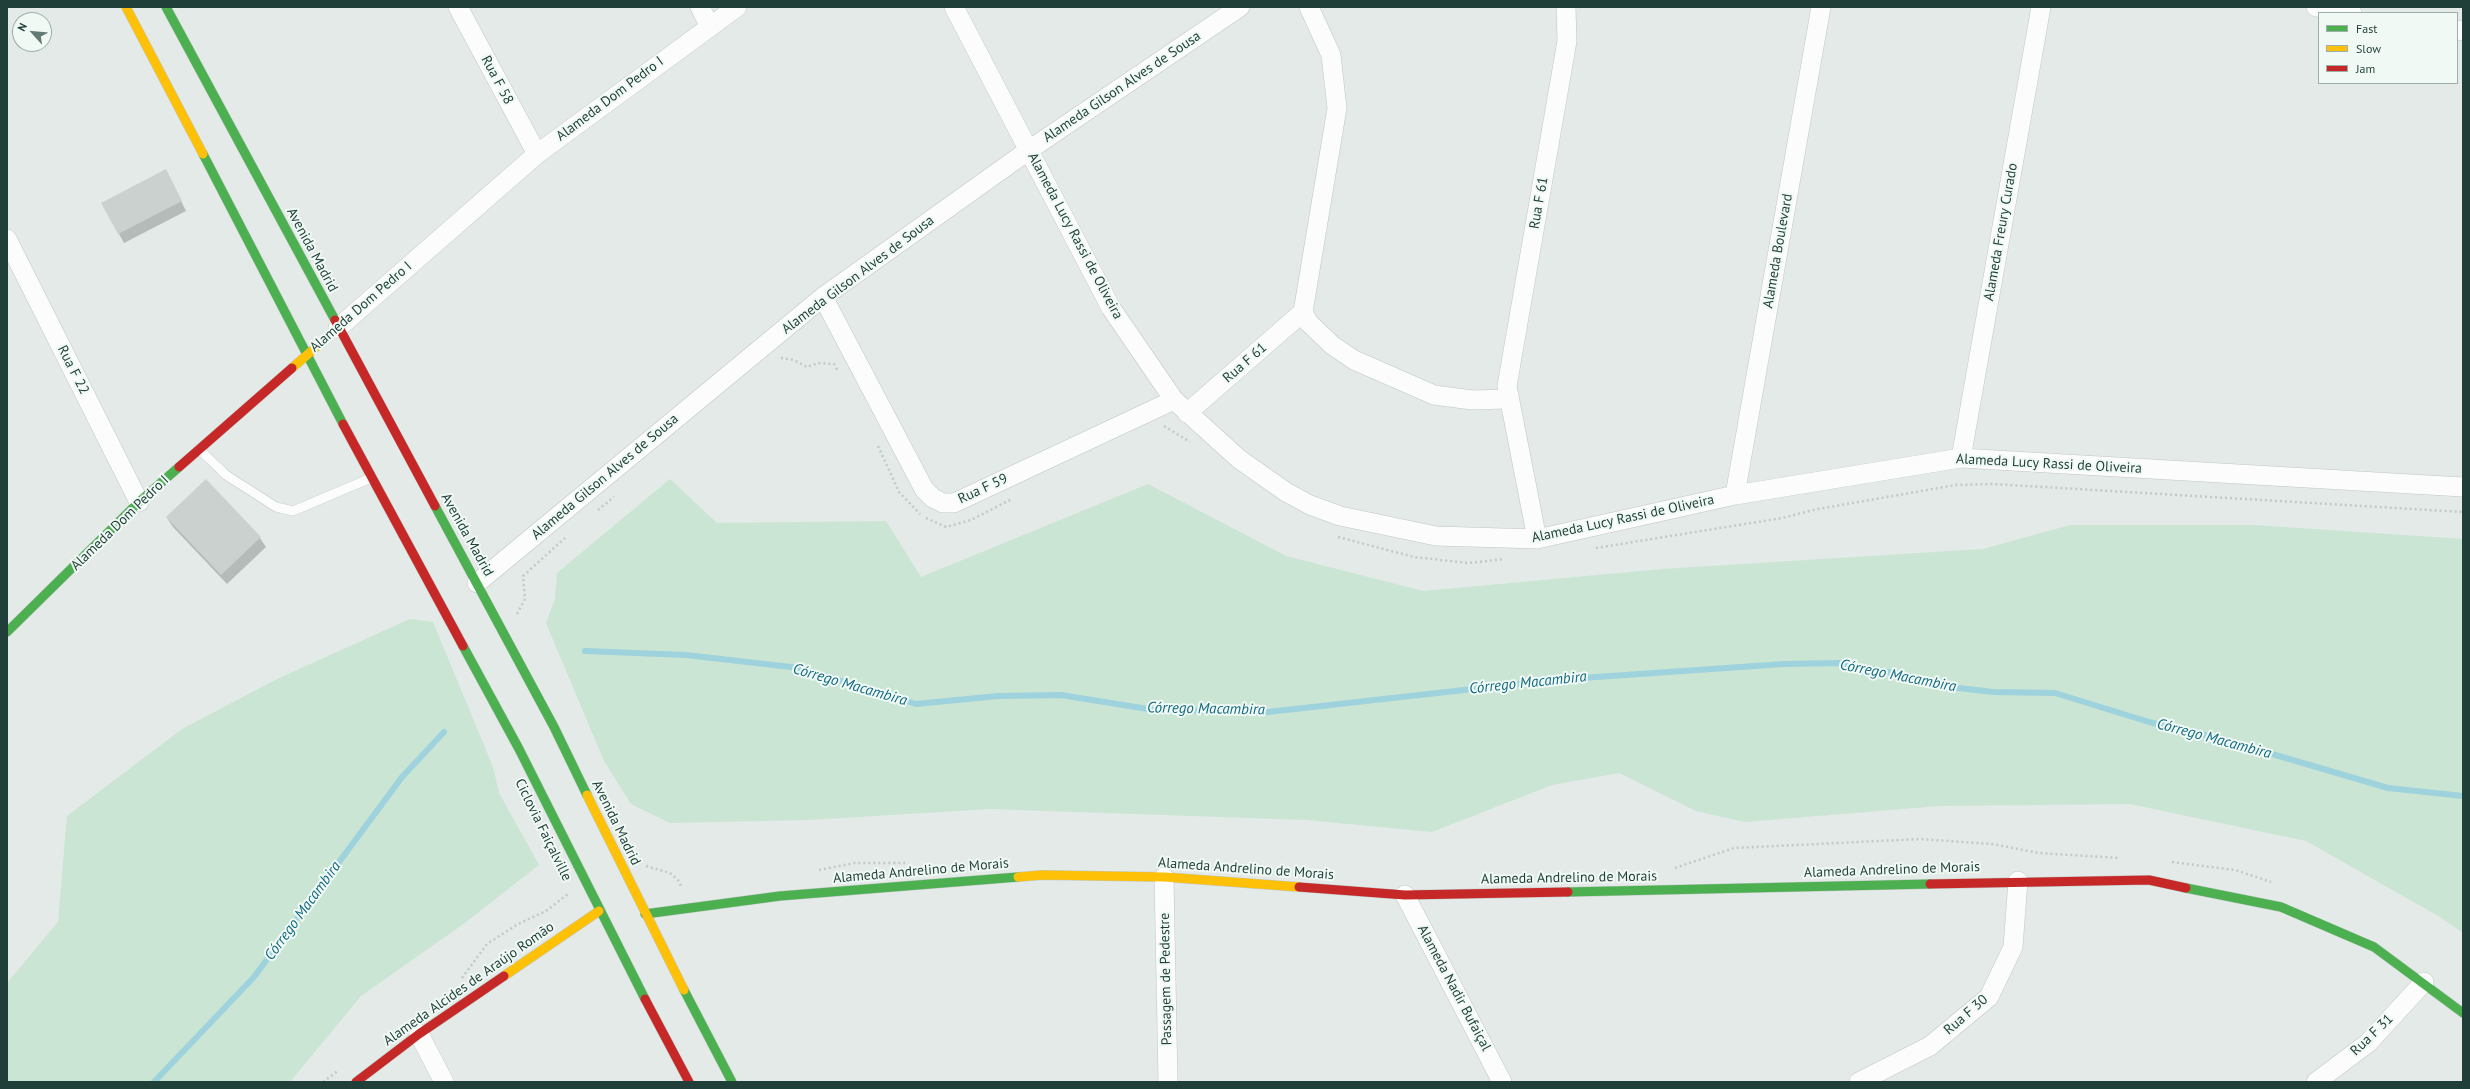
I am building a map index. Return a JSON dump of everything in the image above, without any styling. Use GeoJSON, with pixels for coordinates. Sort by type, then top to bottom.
{"type":"FeatureCollection","features":[{"type":"Feature","properties":{"kind":"street"},"geometry":{"type":"LineString","coordinates":[[126,7],[305,354],[519,749],[599,911],[689,1082]]}},
{"type":"Feature","properties":{"kind":"street","name":"Avenida Madrid"},"geometry":{"type":"LineString","coordinates":[[166,7],[554,727],[645,914],[732,1082]]}},
{"type":"Feature","properties":{"kind":"street","name":"Rua F 58"},"geometry":{"type":"LineString","coordinates":[[458,7],[537,154]]}},
{"type":"Feature","properties":{"kind":"street"},"geometry":{"type":"LineString","coordinates":[[700,7],[710,25]]}},
{"type":"Feature","properties":{"kind":"street","name":"Alameda Dom Pedro I"},"geometry":{"type":"LineString","coordinates":[[7,632],[139,502],[305,354],[338,328],[537,154],[710,25],[737,7]]}},
{"type":"Feature","properties":{"kind":"street","name":"Alameda Lucy Rassi de Oliveira"},"geometry":{"type":"LineString","coordinates":[[954,7],[1111,308],[1174,400],[1239,459],[1286,492],[1310,505],[1340,516],[1436,536],[1537,539],[1735,495],[1961,458],[2463,487]]}},
{"type":"Feature","properties":{"kind":"street","name":"Alameda Gilson Alves de Sousa"},"geometry":{"type":"LineString","coordinates":[[477,583],[823,297],[1029,150],[1240,7]]}},
{"type":"Feature","properties":{"kind":"street"},"geometry":{"type":"LineString","coordinates":[[1309,7],[1331,55],[1337,108],[1303,312],[1312,327],[1332,345],[1354,360],[1387,376],[1434,395],[1472,400],[1508,399]]}},
{"type":"Feature","properties":{"kind":"street","name":"Rua F 61"},"geometry":{"type":"LineString","coordinates":[[1537,539],[1508,399],[1507,386],[1567,41],[1566,7]]}},
{"type":"Feature","properties":{"kind":"street","name":"Alameda Boulevard"},"geometry":{"type":"LineString","coordinates":[[1735,495],[1821,7]]}},
{"type":"Feature","properties":{"kind":"street","name":"Alameda Freury Curado"},"geometry":{"type":"LineString","coordinates":[[1961,458],[2041,7]]}},
{"type":"Feature","properties":{"kind":"street"},"geometry":{"type":"LineString","coordinates":[[2316,7],[2346,12]]}},
{"type":"Feature","properties":{"kind":"street","name":"Rua F 22"},"geometry":{"type":"LineString","coordinates":[[7,239],[139,502]]}},
{"type":"Feature","properties":{"kind":"street","name":"Rua F 59"},"geometry":{"type":"LineString","coordinates":[[823,297],[924,490],[933,498],[943,503],[954,503],[1174,400]]}},
{"type":"Feature","properties":{"kind":"street","name":"Rua F 61"},"geometry":{"type":"LineString","coordinates":[[1188,413],[1303,312]]}},
{"type":"Feature","properties":{"kind":"street","name":"Alameda Andrelino de Morais"},"geometry":{"type":"LineString","coordinates":[[645,914],[780,896],[1042,875],[1164,877],[1405,895],[1620,892],[2018,881],[2149,880],[2280,908],[2374,947],[2424,982],[2463,1013]]}},
{"type":"Feature","properties":{"kind":"street","name":"Passagem de Pedestre"},"geometry":{"type":"LineString","coordinates":[[1164,877],[1168,1082]]}},
{"type":"Feature","properties":{"kind":"street","name":"Rua F 30"},"geometry":{"type":"LineString","coordinates":[[1859,1082],[1930,1046],[1988,997],[2013,947],[2018,881]]}},
{"type":"Feature","properties":{"kind":"street","name":"Alameda Nadir Bufaiçal"},"geometry":{"type":"LineString","coordinates":[[1405,895],[1502,1082]]}},
{"type":"Feature","properties":{"kind":"street","name":"Alameda Alcides de Araújo Romão"},"geometry":{"type":"LineString","coordinates":[[356,1082],[419,1034],[599,911]]}},
{"type":"Feature","properties":{"kind":"street","name":"Rua F 31"},"geometry":{"type":"LineString","coordinates":[[2316,1082],[2368,1043],[2424,982]]}},
{"type":"Feature","properties":{"kind":"street"},"geometry":{"type":"LineString","coordinates":[[419,1034],[444,1082]]}},
{"type":"Feature","properties":{"kind":"lane"},"geometry":{"type":"LineString","coordinates":[[198,449],[226,475],[276,507],[293,511],[371,478]]}},
{"type":"Feature","properties":{"kind":"path"},"geometry":{"type":"LineString","coordinates":[[776,361],[781,357],[794,360],[807,367],[818,363],[834,364],[841,375]]}},
{"type":"Feature","properties":{"kind":"path"},"geometry":{"type":"LineString","coordinates":[[1156,427],[1163,426],[1172,429],[1194,446]]}},
{"type":"Feature","properties":{"kind":"path"},"geometry":{"type":"LineString","coordinates":[[876,442],[899,492],[915,511],[935,524],[946,527],[971,520],[1016,497]]}},
{"type":"Feature","properties":{"kind":"path"},"geometry":{"type":"LineString","coordinates":[[1594,548],[1782,518],[1818,509],[1956,485],[1993,484],[2463,512]]}},
{"type":"Feature","properties":{"kind":"path"},"geometry":{"type":"LineString","coordinates":[[594,514],[615,496]]}},
{"type":"Feature","properties":{"kind":"path"},"geometry":{"type":"LineString","coordinates":[[515,617],[525,599],[523,576],[571,533]]}},
{"type":"Feature","properties":{"kind":"path"},"geometry":{"type":"LineString","coordinates":[[1334,535],[1388,552],[1414,557],[1468,563],[1512,558]]}},
{"type":"Feature","properties":{"kind":"path"},"geometry":{"type":"LineString","coordinates":[[641,863],[644,866],[670,873],[687,893]]}},
{"type":"Feature","properties":{"kind":"path","name":"Ciclovia Faiçalville"},"geometry":{"type":"LineString","coordinates":[[459,981],[487,944],[518,924],[546,910],[569,893],[570,889]]}},
{"type":"Feature","properties":{"kind":"path"},"geometry":{"type":"LineString","coordinates":[[323,1082],[341,1068]]}},
{"type":"Feature","properties":{"kind":"green space"},"geometry":{"type":"Polygon","coordinates":[[[670,479],[717,523],[886,521],[921,577],[1148,484],[1286,556],[1423,591],[1663,569],[1983,549],[2070,525],[2254,525],[2463,539],[2463,933],[2440,917],[2306,841],[2130,804],[1939,806],[1745,822],[1696,811],[1619,773],[1552,785],[1432,832],[1307,820],[990,809],[808,820],[670,823],[631,804],[604,761],[546,623],[555,599],[557,573],[670,479]]]}},
{"type":"Feature","properties":{"kind":"green space"},"geometry":{"type":"Polygon","coordinates":[[[410,619],[433,622],[493,767],[499,793],[539,865],[462,925],[361,996],[290,1082],[7,1082],[7,983],[58,922],[67,816],[182,729],[277,679],[410,619]]]}},
{"type":"Feature","properties":{"kind":"building"},"geometry":{"type":"Polygon","coordinates":[[[166,169],[182,201],[118,234],[101,203],[166,169]]]}},
{"type":"Feature","properties":{"kind":"building"},"geometry":{"type":"Polygon","coordinates":[[[206,479],[261,537],[221,575],[166,517],[206,479]]]}},
{"type":"Feature","properties":{"kind":"waterway","name":"Córrego Macambira"},"geometry":{"type":"LineString","coordinates":[[585,651],[686,655],[800,668],[916,704],[998,696],[1061,695],[1154,710],[1268,712],[1553,680],[1784,664],[1840,663],[1904,675],[1950,687],[1993,692],[2055,693],[2149,722],[2221,739],[2388,788],[2463,796]]}},
{"type":"Feature","properties":{"kind":"waterway","name":"Córrego Macambira"},"geometry":{"type":"LineString","coordinates":[[154,1082],[254,977],[402,777],[444,732]]}},
{"type":"Feature","properties":{"kind":"traffic: fast"},"geometry":{"type":"LineString","coordinates":[[166,7],[335,320]]}},
{"type":"Feature","properties":{"kind":"traffic: fast"},"geometry":{"type":"LineString","coordinates":[[203,154],[343,424]]}},
{"type":"Feature","properties":{"kind":"traffic: fast"},"geometry":{"type":"LineString","coordinates":[[7,632],[139,502],[179,467]]}},
{"type":"Feature","properties":{"kind":"traffic: fast"},"geometry":{"type":"LineString","coordinates":[[435,506],[554,727],[587,795]]}},
{"type":"Feature","properties":{"kind":"traffic: fast"},"geometry":{"type":"LineString","coordinates":[[463,646],[519,749],[645,999]]}},
{"type":"Feature","properties":{"kind":"traffic: fast"},"geometry":{"type":"LineString","coordinates":[[645,914],[780,896],[1018,877]]}},
{"type":"Feature","properties":{"kind":"traffic: fast"},"geometry":{"type":"LineString","coordinates":[[1568,892],[1930,884]]}},
{"type":"Feature","properties":{"kind":"traffic: fast"},"geometry":{"type":"LineString","coordinates":[[2186,888],[2281,907],[2374,947],[2463,1013]]}},
{"type":"Feature","properties":{"kind":"traffic: fast"},"geometry":{"type":"LineString","coordinates":[[684,990],[732,1082]]}},
{"type":"Feature","properties":{"kind":"traffic: slow"},"geometry":{"type":"LineString","coordinates":[[126,7],[203,154]]}},
{"type":"Feature","properties":{"kind":"traffic: slow"},"geometry":{"type":"LineString","coordinates":[[292,368],[338,328]]}},
{"type":"Feature","properties":{"kind":"traffic: slow"},"geometry":{"type":"LineString","coordinates":[[587,795],[684,990]]}},
{"type":"Feature","properties":{"kind":"traffic: slow"},"geometry":{"type":"LineString","coordinates":[[1018,877],[1042,875],[1164,877],[1299,887]]}},
{"type":"Feature","properties":{"kind":"traffic: slow"},"geometry":{"type":"LineString","coordinates":[[504,976],[599,911]]}},
{"type":"Feature","properties":{"kind":"traffic: jam"},"geometry":{"type":"LineString","coordinates":[[335,320],[435,506]]}},
{"type":"Feature","properties":{"kind":"traffic: jam"},"geometry":{"type":"LineString","coordinates":[[179,467],[292,368]]}},
{"type":"Feature","properties":{"kind":"traffic: jam"},"geometry":{"type":"LineString","coordinates":[[343,424],[463,646]]}},
{"type":"Feature","properties":{"kind":"traffic: jam"},"geometry":{"type":"LineString","coordinates":[[1930,884],[2149,880],[2186,888]]}},
{"type":"Feature","properties":{"kind":"traffic: jam"},"geometry":{"type":"LineString","coordinates":[[1299,887],[1405,895],[1568,892]]}},
{"type":"Feature","properties":{"kind":"traffic: jam"},"geometry":{"type":"LineString","coordinates":[[356,1082],[419,1034],[504,976]]}},
{"type":"Feature","properties":{"kind":"traffic: jam"},"geometry":{"type":"LineString","coordinates":[[645,999],[689,1082]]}}]}
